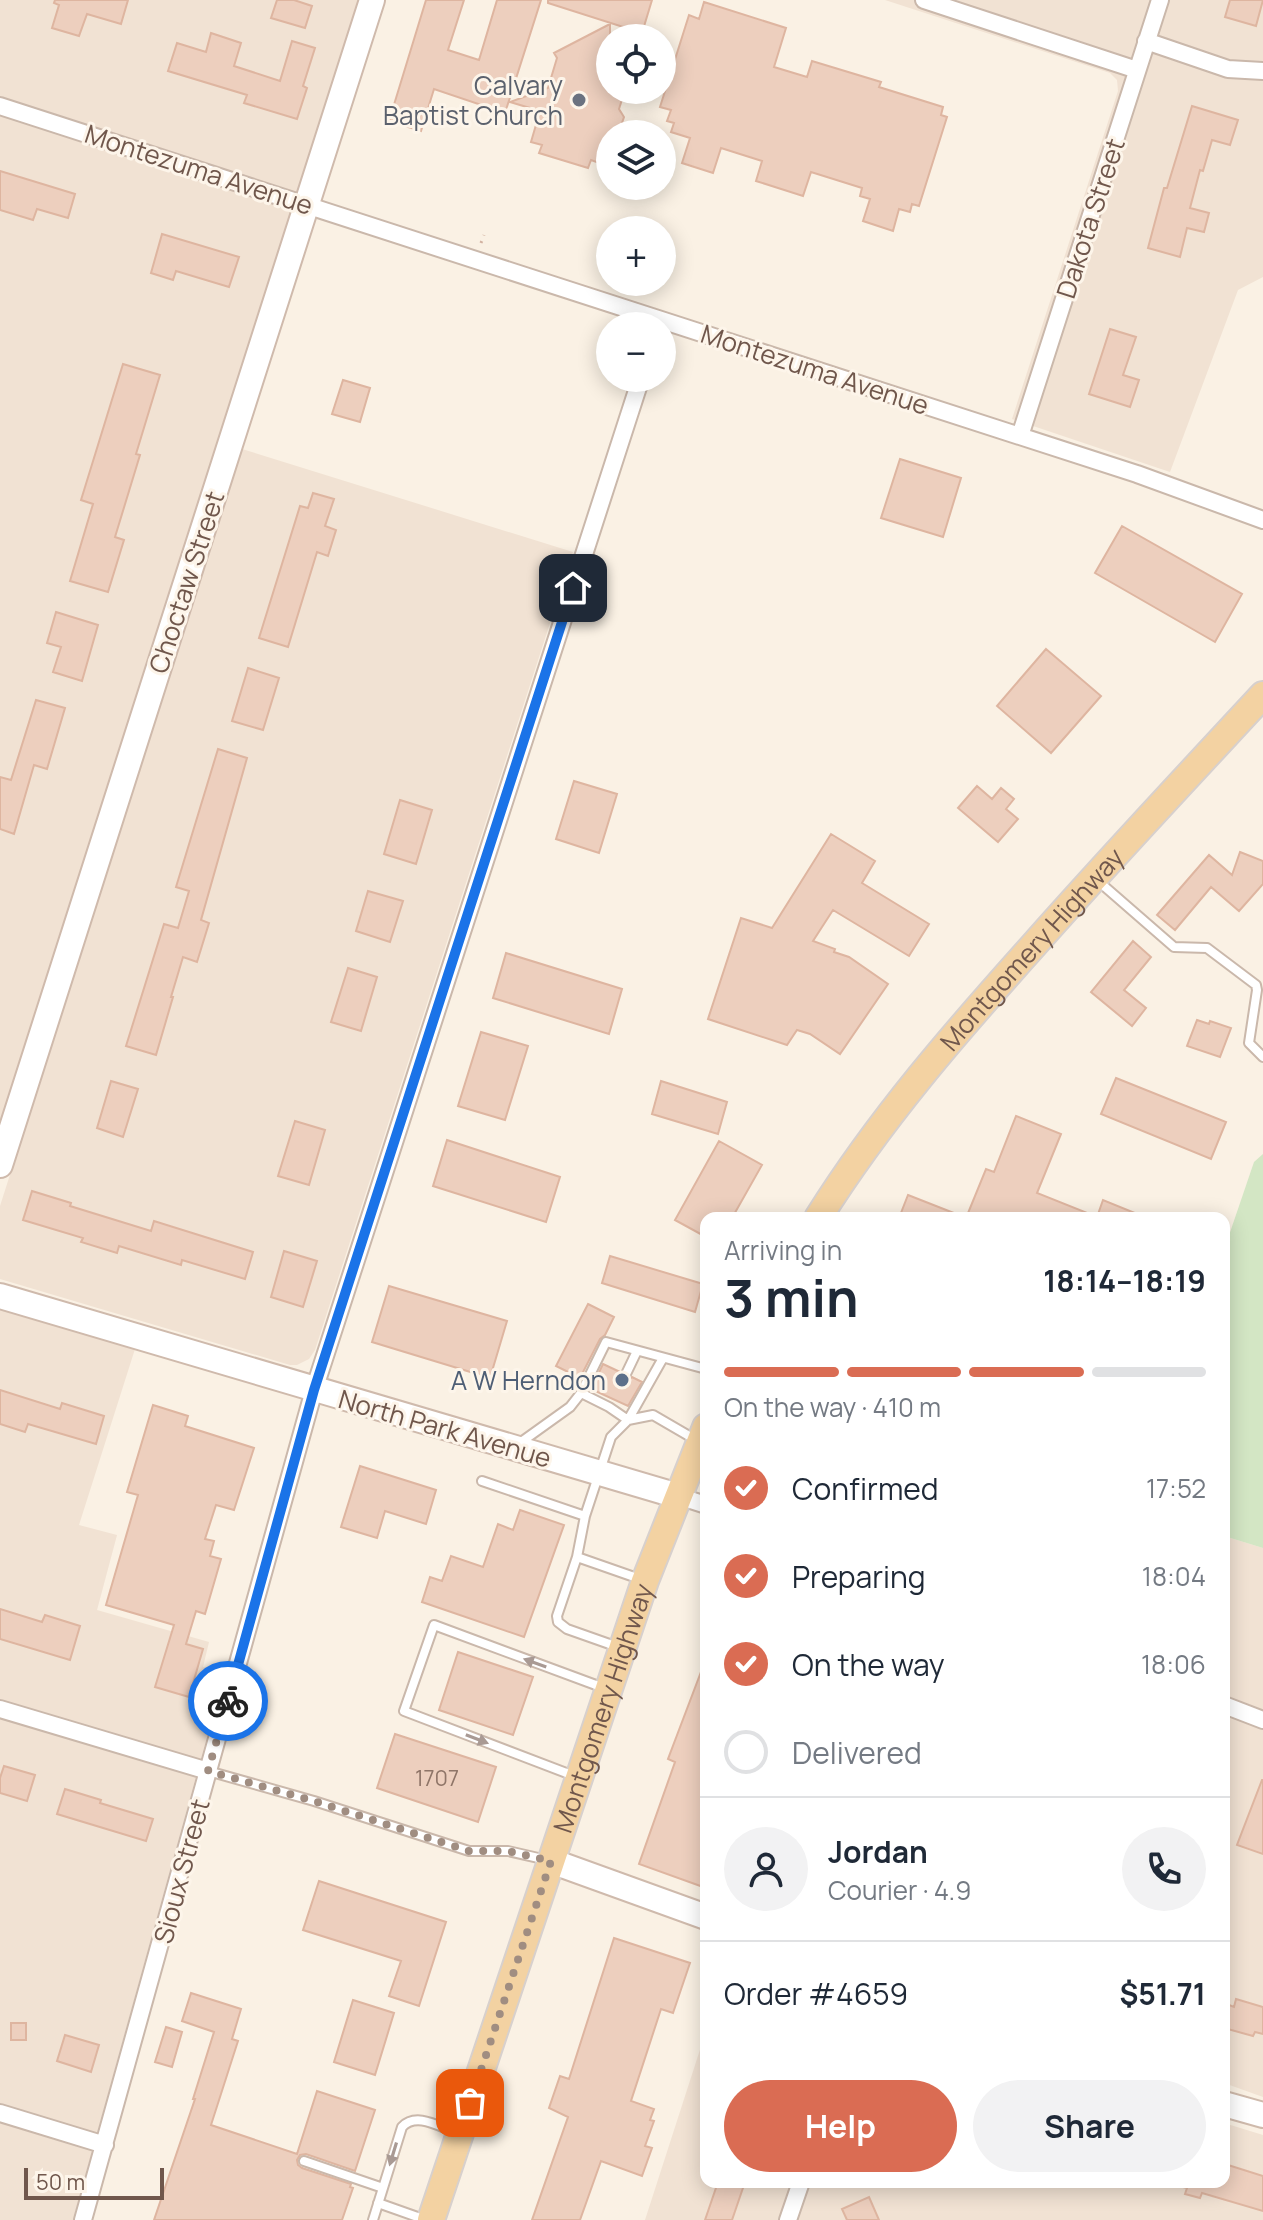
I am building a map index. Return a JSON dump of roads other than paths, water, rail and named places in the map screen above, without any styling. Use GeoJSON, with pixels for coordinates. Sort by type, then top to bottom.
{"type":"FeatureCollection","features":[{"type":"Feature","properties":{"kind":"main road","name":"Montgomery Highway"},"geometry":{"type":"LineString","coordinates":[[822,1212],[875,1132],[920,1074],[1094,877],[1263,695]]}},
{"type":"Feature","properties":{"kind":"main road","name":"Montgomery Highway"},"geometry":{"type":"LineString","coordinates":[[429,2220],[645,1581],[700,1442]]}},
{"type":"Feature","properties":{"kind":"street","name":"Choctaw Street"},"geometry":{"type":"LineString","coordinates":[[0,1165],[372,0]]}},
{"type":"Feature","properties":{"kind":"street"},"geometry":{"type":"LineString","coordinates":[[924,0],[1137,70]]}},
{"type":"Feature","properties":{"kind":"street","name":"Dakota Street"},"geometry":{"type":"LineString","coordinates":[[1020,436],[1160,0]]}},
{"type":"Feature","properties":{"kind":"street"},"geometry":{"type":"LineString","coordinates":[[1146,41],[1228,69],[1263,71]]}},
{"type":"Feature","properties":{"kind":"street","name":"Montezuma Avenue"},"geometry":{"type":"LineString","coordinates":[[0,106],[308,204],[629,312]]}},
{"type":"Feature","properties":{"kind":"street","name":"Montezuma Avenue"},"geometry":{"type":"LineString","coordinates":[[676,327],[1137,474],[1263,520]]}},
{"type":"Feature","properties":{"kind":"street","name":"Sioux Street"},"geometry":{"type":"LineString","coordinates":[[83,2220],[314,1390],[636,392]]}},
{"type":"Feature","properties":{"kind":"street","name":"North Park Avenue"},"geometry":{"type":"LineString","coordinates":[[0,1296],[700,1503]]}},
{"type":"Feature","properties":{"kind":"street"},"geometry":{"type":"LineString","coordinates":[[1230,1707],[1263,1720]]}},
{"type":"Feature","properties":{"kind":"street"},"geometry":{"type":"LineString","coordinates":[[0,1709],[208,1771]]}},
{"type":"Feature","properties":{"kind":"street"},"geometry":{"type":"LineString","coordinates":[[551,1861],[700,1915]]}},
{"type":"Feature","properties":{"kind":"street"},"geometry":{"type":"LineString","coordinates":[[1230,2106],[1263,2115]]}},
{"type":"Feature","properties":{"kind":"street"},"geometry":{"type":"LineString","coordinates":[[0,2113],[105,2145]]}},
{"type":"Feature","properties":{"kind":"street"},"geometry":{"type":"LineString","coordinates":[[788,2220],[799,2188]]}},
{"type":"Feature","properties":{"kind":"lane"},"geometry":{"type":"LineString","coordinates":[[1094,877],[1174,947],[1207,948],[1256,985],[1249,1043],[1263,1057]]}},
{"type":"Feature","properties":{"kind":"lane"},"geometry":{"type":"LineString","coordinates":[[513,1448],[570,1407],[581,1393],[606,1342],[700,1367]]}},
{"type":"Feature","properties":{"kind":"lane"},"geometry":{"type":"LineString","coordinates":[[626,1374],[637,1351]]}},
{"type":"Feature","properties":{"kind":"lane"},"geometry":{"type":"LineString","coordinates":[[623,1649],[567,1629],[558,1622],[557,1616],[611,1437],[628,1420],[663,1358]]}},
{"type":"Feature","properties":{"kind":"lane"},"geometry":{"type":"LineString","coordinates":[[581,1393],[611,1403],[628,1420]]}},
{"type":"Feature","properties":{"kind":"lane"},"geometry":{"type":"LineString","coordinates":[[628,1420],[653,1415],[700,1434]]}},
{"type":"Feature","properties":{"kind":"lane"},"geometry":{"type":"LineString","coordinates":[[482,1481],[585,1516]]}},
{"type":"Feature","properties":{"kind":"lane"},"geometry":{"type":"LineString","coordinates":[[577,1557],[645,1581]]}},
{"type":"Feature","properties":{"kind":"lane"},"geometry":{"type":"LineString","coordinates":[[579,1778],[404,1711],[434,1625],[609,1690]]}},
{"type":"Feature","properties":{"kind":"lane"},"geometry":{"type":"LineString","coordinates":[[208,1771],[469,1851],[508,1851],[551,1861]]}},
{"type":"Feature","properties":{"kind":"lane"},"geometry":{"type":"LineString","coordinates":[[373,2220],[402,2127],[409,2120],[416,2119],[460,2134]]}},
{"type":"Feature","properties":{"kind":"lane"},"geometry":{"type":"LineString","coordinates":[[304,2161],[383,2188]]}},
{"type":"Feature","properties":{"kind":"lane"},"geometry":{"type":"LineString","coordinates":[[378,2203],[429,2220]]}},
{"type":"Feature","properties":{"kind":"place","name":"Calvary Baptist Church"},"geometry":{"type":"Point","coordinates":[579,100]}},
{"type":"Feature","properties":{"kind":"place","name":"A W Herndon"},"geometry":{"type":"Point","coordinates":[622,1380]}}]}
